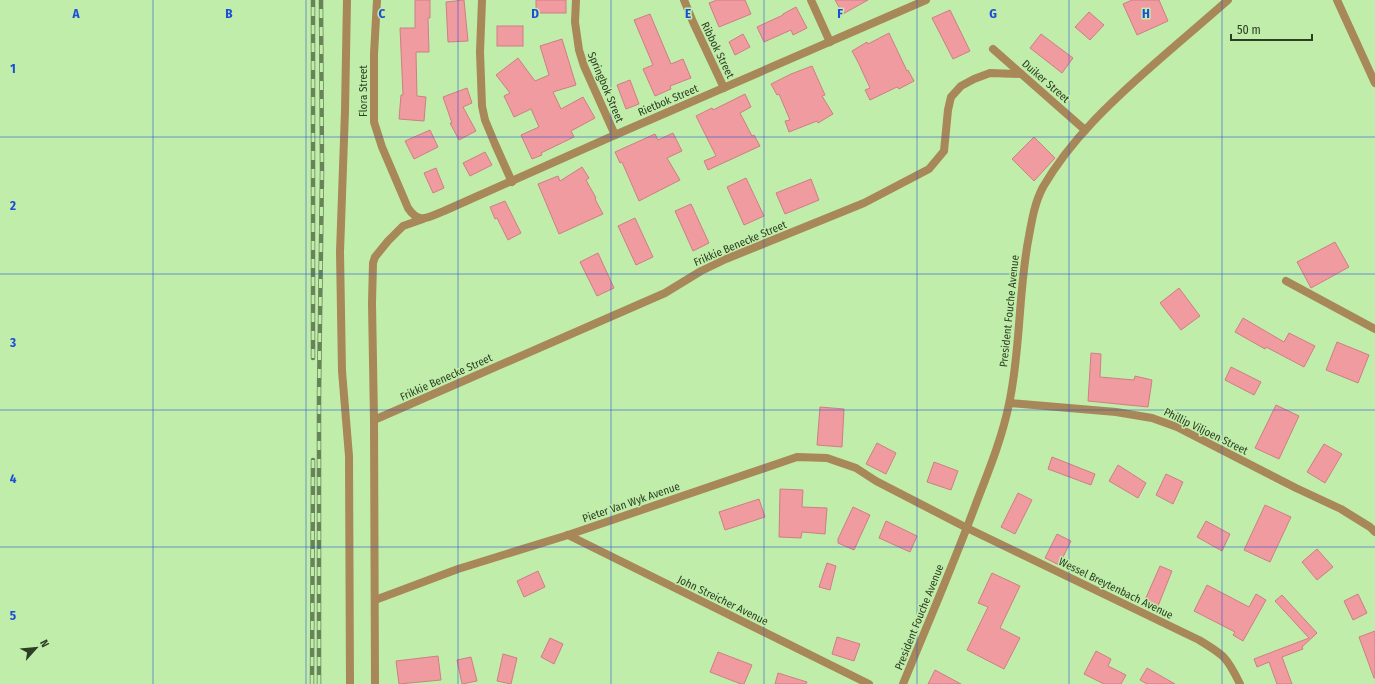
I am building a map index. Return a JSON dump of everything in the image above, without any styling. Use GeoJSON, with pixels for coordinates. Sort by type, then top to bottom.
{"type":"FeatureCollection","features":[{"type":"Feature","properties":{"kind":"street"},"geometry":{"type":"LineString","coordinates":[[347,0],[340,252],[342,371],[349,456],[350,684]]}},
{"type":"Feature","properties":{"kind":"street","name":"Flora Street"},"geometry":{"type":"LineString","coordinates":[[377,0],[374,54],[374,122],[382,147],[408,208],[413,216],[416,218],[422,218]]}},
{"type":"Feature","properties":{"kind":"street"},"geometry":{"type":"LineString","coordinates":[[482,0],[480,52],[482,106],[485,120],[492,138],[512,182]]}},
{"type":"Feature","properties":{"kind":"street","name":"Springbok Street"},"geometry":{"type":"LineString","coordinates":[[576,0],[575,22],[579,50],[584,66],[615,135]]}},
{"type":"Feature","properties":{"kind":"street","name":"Ribbok Street"},"geometry":{"type":"LineString","coordinates":[[684,0],[724,88]]}},
{"type":"Feature","properties":{"kind":"street"},"geometry":{"type":"LineString","coordinates":[[811,0],[830,42]]}},
{"type":"Feature","properties":{"kind":"street","name":"Rietbok Street"},"geometry":{"type":"LineString","coordinates":[[375,600],[372,303],[373,263],[375,257],[388,241],[403,226],[512,182],[615,135],[830,42],[917,2],[926,0]]}},
{"type":"Feature","properties":{"kind":"street","name":"President Fouche Avenue"},"geometry":{"type":"LineString","coordinates":[[903,684],[967,528],[998,447],[1010,403],[1017,348],[1025,254],[1034,211],[1043,188],[1060,161],[1084,130],[1120,94],[1228,0]]}},
{"type":"Feature","properties":{"kind":"street"},"geometry":{"type":"LineString","coordinates":[[1337,0],[1375,83]]}},
{"type":"Feature","properties":{"kind":"street","name":"Duiker Street"},"geometry":{"type":"LineString","coordinates":[[993,49],[1084,130]]}},
{"type":"Feature","properties":{"kind":"street","name":"Frikkie Benecke Street"},"geometry":{"type":"LineString","coordinates":[[374,420],[665,293],[713,265],[864,203],[929,169],[944,152],[948,110],[951,97],[956,91],[961,86],[974,79],[990,74],[1021,74]]}},
{"type":"Feature","properties":{"kind":"street"},"geometry":{"type":"LineString","coordinates":[[1286,281],[1375,329]]}},
{"type":"Feature","properties":{"kind":"street","name":"Phillip Viljoen Street"},"geometry":{"type":"LineString","coordinates":[[1010,403],[1116,412],[1152,418],[1177,427],[1296,488],[1341,509],[1370,527],[1375,532]]}},
{"type":"Feature","properties":{"kind":"street","name":"Pieter Van Wyk Avenue"},"geometry":{"type":"LineString","coordinates":[[375,600],[458,568],[568,535],[797,457],[827,458],[856,468],[967,528]]}},
{"type":"Feature","properties":{"kind":"street","name":"Wessel Breytenbach Avenue"},"geometry":{"type":"LineString","coordinates":[[967,528],[1210,647],[1223,655],[1229,662],[1240,684]]}},
{"type":"Feature","properties":{"kind":"street","name":"John Streicher Avenue"},"geometry":{"type":"LineString","coordinates":[[568,535],[869,684]]}},
{"type":"Feature","properties":{"kind":"street"},"geometry":{"type":"LineString","coordinates":[[375,600],[375,684]]}},
{"type":"Feature","properties":{"kind":"building"},"geometry":{"type":"Polygon","coordinates":[[[415,0],[430,0],[430,18],[428,18],[429,52],[416,52],[417,96],[426,97],[424,121],[399,119],[401,95],[403,95],[400,28],[415,28],[415,0]]]}},
{"type":"Feature","properties":{"kind":"building"},"geometry":{"type":"Polygon","coordinates":[[[464,0],[468,41],[448,42],[446,2],[464,0]]]}},
{"type":"Feature","properties":{"kind":"building"},"geometry":{"type":"Polygon","coordinates":[[[536,0],[566,0],[566,13],[536,13],[536,0]]]}},
{"type":"Feature","properties":{"kind":"building"},"geometry":{"type":"Polygon","coordinates":[[[717,0],[745,0],[751,14],[719,27],[709,3],[717,0]]]}},
{"type":"Feature","properties":{"kind":"building"},"geometry":{"type":"Polygon","coordinates":[[[835,0],[868,0],[843,14],[835,0]]]}},
{"type":"Feature","properties":{"kind":"building"},"geometry":{"type":"Polygon","coordinates":[[[1132,0],[1159,0],[1168,21],[1137,35],[1123,4],[1132,0]]]}},
{"type":"Feature","properties":{"kind":"building"},"geometry":{"type":"Polygon","coordinates":[[[796,7],[807,28],[793,35],[791,30],[764,42],[757,27],[796,7]]]}},
{"type":"Feature","properties":{"kind":"building"},"geometry":{"type":"Polygon","coordinates":[[[950,10],[970,51],[953,59],[932,18],[950,10]]]}},
{"type":"Feature","properties":{"kind":"building"},"geometry":{"type":"Polygon","coordinates":[[[1089,12],[1104,25],[1090,40],[1075,27],[1089,12]]]}},
{"type":"Feature","properties":{"kind":"building"},"geometry":{"type":"Polygon","coordinates":[[[650,14],[671,64],[683,59],[691,78],[670,86],[671,89],[655,96],[643,69],[653,65],[634,20],[650,14]]]}},
{"type":"Feature","properties":{"kind":"building"},"geometry":{"type":"Polygon","coordinates":[[[497,26],[523,26],[523,46],[497,46],[497,26]]]}},
{"type":"Feature","properties":{"kind":"building"},"geometry":{"type":"Polygon","coordinates":[[[889,33],[907,71],[908,70],[914,81],[899,89],[897,87],[870,100],[865,90],[870,88],[852,51],[867,42],[868,44],[889,33]]]}},
{"type":"Feature","properties":{"kind":"building"},"geometry":{"type":"Polygon","coordinates":[[[743,34],[750,47],[735,55],[729,42],[743,34]]]}},
{"type":"Feature","properties":{"kind":"building"},"geometry":{"type":"Polygon","coordinates":[[[1041,34],[1073,58],[1062,73],[1030,48],[1041,34]]]}},
{"type":"Feature","properties":{"kind":"building"},"geometry":{"type":"Polygon","coordinates":[[[562,39],[576,85],[553,92],[561,109],[583,97],[595,118],[571,131],[574,137],[532,159],[521,135],[539,127],[531,109],[514,117],[504,96],[510,93],[496,75],[518,58],[535,81],[549,75],[540,46],[562,39]]]}},
{"type":"Feature","properties":{"kind":"building"},"geometry":{"type":"Polygon","coordinates":[[[812,66],[825,95],[822,96],[833,114],[818,123],[817,121],[789,132],[785,121],[790,120],[779,94],[777,95],[771,84],[812,66]]]}},
{"type":"Feature","properties":{"kind":"building"},"geometry":{"type":"Polygon","coordinates":[[[630,80],[639,104],[626,109],[617,85],[630,80]]]}},
{"type":"Feature","properties":{"kind":"building"},"geometry":{"type":"Polygon","coordinates":[[[467,88],[472,103],[463,107],[476,131],[459,140],[450,123],[452,123],[443,97],[467,88]]]}},
{"type":"Feature","properties":{"kind":"building"},"geometry":{"type":"Polygon","coordinates":[[[745,94],[751,107],[740,113],[752,136],[754,135],[760,146],[708,170],[704,161],[716,156],[696,116],[712,108],[713,110],[745,94]]]}},
{"type":"Feature","properties":{"kind":"building"},"geometry":{"type":"Polygon","coordinates":[[[430,130],[438,147],[414,159],[405,141],[430,130]]]}},
{"type":"Feature","properties":{"kind":"building"},"geometry":{"type":"Polygon","coordinates":[[[673,133],[682,151],[667,158],[680,180],[639,201],[622,162],[620,163],[615,152],[655,134],[658,140],[673,133]]]}},
{"type":"Feature","properties":{"kind":"building"},"geometry":{"type":"Polygon","coordinates":[[[1034,137],[1055,158],[1034,181],[1012,159],[1034,137]]]}},
{"type":"Feature","properties":{"kind":"building"},"geometry":{"type":"Polygon","coordinates":[[[485,152],[492,165],[470,176],[463,163],[485,152]]]}},
{"type":"Feature","properties":{"kind":"building"},"geometry":{"type":"Polygon","coordinates":[[[582,167],[589,178],[586,180],[603,214],[559,234],[538,184],[558,176],[560,181],[582,167]]]}},
{"type":"Feature","properties":{"kind":"building"},"geometry":{"type":"Polygon","coordinates":[[[436,168],[444,188],[433,193],[424,173],[436,168]]]}},
{"type":"Feature","properties":{"kind":"building"},"geometry":{"type":"Polygon","coordinates":[[[746,178],[764,216],[744,225],[727,187],[746,178]]]}},
{"type":"Feature","properties":{"kind":"building"},"geometry":{"type":"Polygon","coordinates":[[[811,179],[819,200],[785,214],[776,193],[811,179]]]}},
{"type":"Feature","properties":{"kind":"building"},"geometry":{"type":"Polygon","coordinates":[[[505,201],[521,233],[508,240],[497,218],[495,219],[490,207],[505,201]]]}},
{"type":"Feature","properties":{"kind":"building"},"geometry":{"type":"Polygon","coordinates":[[[691,204],[709,243],[693,251],[675,211],[691,204]]]}},
{"type":"Feature","properties":{"kind":"building"},"geometry":{"type":"Polygon","coordinates":[[[635,218],[653,257],[636,265],[618,226],[635,218]]]}},
{"type":"Feature","properties":{"kind":"building"},"geometry":{"type":"Polygon","coordinates":[[[1335,242],[1349,267],[1311,288],[1297,262],[1335,242]]]}},
{"type":"Feature","properties":{"kind":"building"},"geometry":{"type":"Polygon","coordinates":[[[598,253],[614,288],[597,296],[580,262],[598,253]]]}},
{"type":"Feature","properties":{"kind":"building"},"geometry":{"type":"Polygon","coordinates":[[[1179,288],[1200,316],[1181,330],[1160,303],[1179,288]]]}},
{"type":"Feature","properties":{"kind":"building"},"geometry":{"type":"Polygon","coordinates":[[[1243,318],[1284,342],[1289,333],[1315,346],[1304,367],[1266,347],[1265,349],[1235,332],[1243,318]]]}},
{"type":"Feature","properties":{"kind":"building"},"geometry":{"type":"Polygon","coordinates":[[[1337,342],[1369,355],[1358,383],[1326,370],[1337,342]]]}},
{"type":"Feature","properties":{"kind":"building"},"geometry":{"type":"Polygon","coordinates":[[[1091,353],[1101,354],[1100,377],[1134,380],[1135,376],[1152,380],[1148,407],[1088,401],[1091,353]]]}},
{"type":"Feature","properties":{"kind":"building"},"geometry":{"type":"Polygon","coordinates":[[[1231,367],[1261,382],[1254,395],[1225,380],[1231,367]]]}},
{"type":"Feature","properties":{"kind":"building"},"geometry":{"type":"Polygon","coordinates":[[[1276,405],[1299,416],[1279,459],[1255,448],[1276,405]]]}},
{"type":"Feature","properties":{"kind":"building"},"geometry":{"type":"Polygon","coordinates":[[[820,407],[844,409],[842,447],[817,445],[820,407]]]}},
{"type":"Feature","properties":{"kind":"building"},"geometry":{"type":"Polygon","coordinates":[[[877,443],[896,453],[886,474],[866,464],[877,443]]]}},
{"type":"Feature","properties":{"kind":"building"},"geometry":{"type":"Polygon","coordinates":[[[1324,444],[1342,454],[1325,483],[1307,472],[1324,444]]]}},
{"type":"Feature","properties":{"kind":"building"},"geometry":{"type":"Polygon","coordinates":[[[1052,457],[1095,474],[1091,485],[1048,469],[1052,457]]]}},
{"type":"Feature","properties":{"kind":"building"},"geometry":{"type":"Polygon","coordinates":[[[934,462],[958,471],[951,490],[927,482],[934,462]]]}},
{"type":"Feature","properties":{"kind":"building"},"geometry":{"type":"Polygon","coordinates":[[[1118,465],[1146,483],[1138,498],[1109,481],[1118,465]]]}},
{"type":"Feature","properties":{"kind":"building"},"geometry":{"type":"Polygon","coordinates":[[[1166,474],[1183,482],[1173,504],[1156,495],[1166,474]]]}},
{"type":"Feature","properties":{"kind":"building"},"geometry":{"type":"Polygon","coordinates":[[[780,489],[803,490],[802,507],[827,508],[825,534],[802,532],[801,538],[779,537],[780,489]]]}},
{"type":"Feature","properties":{"kind":"building"},"geometry":{"type":"Polygon","coordinates":[[[1018,493],[1032,500],[1015,534],[1001,527],[1018,493]]]}},
{"type":"Feature","properties":{"kind":"building"},"geometry":{"type":"Polygon","coordinates":[[[759,499],[765,517],[725,530],[719,512],[759,499]]]}},
{"type":"Feature","properties":{"kind":"building"},"geometry":{"type":"Polygon","coordinates":[[[1265,505],[1291,517],[1270,562],[1244,550],[1265,505]]]}},
{"type":"Feature","properties":{"kind":"building"},"geometry":{"type":"Polygon","coordinates":[[[853,507],[870,515],[854,550],[838,543],[838,539],[853,507]]]}},
{"type":"Feature","properties":{"kind":"building"},"geometry":{"type":"Polygon","coordinates":[[[886,521],[917,536],[910,552],[879,538],[886,521]]]}},
{"type":"Feature","properties":{"kind":"building"},"geometry":{"type":"Polygon","coordinates":[[[1206,521],[1230,534],[1222,551],[1197,537],[1206,521]]]}},
{"type":"Feature","properties":{"kind":"building"},"geometry":{"type":"Polygon","coordinates":[[[1057,534],[1071,541],[1059,565],[1045,558],[1057,534]]]}},
{"type":"Feature","properties":{"kind":"building"},"geometry":{"type":"Polygon","coordinates":[[[1317,549],[1333,567],[1317,580],[1302,562],[1317,549]]]}},
{"type":"Feature","properties":{"kind":"building"},"geometry":{"type":"Polygon","coordinates":[[[827,563],[836,566],[830,590],[819,587],[827,563]]]}},
{"type":"Feature","properties":{"kind":"building"},"geometry":{"type":"Polygon","coordinates":[[[1160,566],[1172,571],[1158,606],[1145,600],[1160,566]]]}},
{"type":"Feature","properties":{"kind":"building"},"geometry":{"type":"Polygon","coordinates":[[[538,571],[545,587],[524,597],[517,581],[538,571]]]}},
{"type":"Feature","properties":{"kind":"building"},"geometry":{"type":"Polygon","coordinates":[[[992,573],[1020,586],[1000,628],[1020,638],[1004,669],[967,650],[988,607],[978,603],[992,573]]]}},
{"type":"Feature","properties":{"kind":"building"},"geometry":{"type":"Polygon","coordinates":[[[1207,585],[1249,607],[1256,594],[1266,600],[1243,641],[1233,635],[1235,632],[1194,611],[1207,585]]]}},
{"type":"Feature","properties":{"kind":"building"},"geometry":{"type":"Polygon","coordinates":[[[1358,594],[1367,613],[1353,620],[1344,601],[1358,594]]]}},
{"type":"Feature","properties":{"kind":"building"},"geometry":{"type":"Polygon","coordinates":[[[1282,595],[1317,633],[1302,647],[1303,649],[1282,657],[1292,684],[1277,684],[1269,662],[1257,667],[1254,659],[1309,638],[1275,601],[1282,595]]]}},
{"type":"Feature","properties":{"kind":"building"},"geometry":{"type":"Polygon","coordinates":[[[1375,631],[1375,678],[1374,678],[1359,637],[1375,631]]]}},
{"type":"Feature","properties":{"kind":"building"},"geometry":{"type":"Polygon","coordinates":[[[837,637],[860,644],[854,661],[832,654],[837,637]]]}},
{"type":"Feature","properties":{"kind":"building"},"geometry":{"type":"Polygon","coordinates":[[[550,638],[563,644],[554,664],[541,657],[550,638]]]}},
{"type":"Feature","properties":{"kind":"building"},"geometry":{"type":"Polygon","coordinates":[[[1096,651],[1111,659],[1108,666],[1126,675],[1121,684],[1104,684],[1084,674],[1096,651]]]}},
{"type":"Feature","properties":{"kind":"building"},"geometry":{"type":"Polygon","coordinates":[[[718,652],[752,665],[744,684],[710,672],[718,652]]]}},
{"type":"Feature","properties":{"kind":"building"},"geometry":{"type":"Polygon","coordinates":[[[503,654],[517,658],[511,684],[497,681],[503,654]]]}},
{"type":"Feature","properties":{"kind":"building"},"geometry":{"type":"Polygon","coordinates":[[[438,656],[441,680],[399,684],[396,661],[438,656]]]}},
{"type":"Feature","properties":{"kind":"building"},"geometry":{"type":"Polygon","coordinates":[[[471,657],[477,681],[462,684],[457,660],[471,657]]]}},
{"type":"Feature","properties":{"kind":"building"},"geometry":{"type":"Polygon","coordinates":[[[1147,668],[1175,684],[1147,684],[1140,680],[1147,668]]]}},
{"type":"Feature","properties":{"kind":"building"},"geometry":{"type":"Polygon","coordinates":[[[935,670],[961,684],[928,684],[935,670]]]}},
{"type":"Feature","properties":{"kind":"building"},"geometry":{"type":"Polygon","coordinates":[[[778,673],[807,682],[806,684],[775,684],[778,673]]]}},
{"type":"Feature","properties":{"kind":"railway"},"geometry":{"type":"LineString","coordinates":[[313,0],[313,358]]}},
{"type":"Feature","properties":{"kind":"railway"},"geometry":{"type":"LineString","coordinates":[[319,684],[319,394],[322,171],[321,0]]}},
{"type":"Feature","properties":{"kind":"railway"},"geometry":{"type":"LineString","coordinates":[[312,684],[313,460]]}}]}
